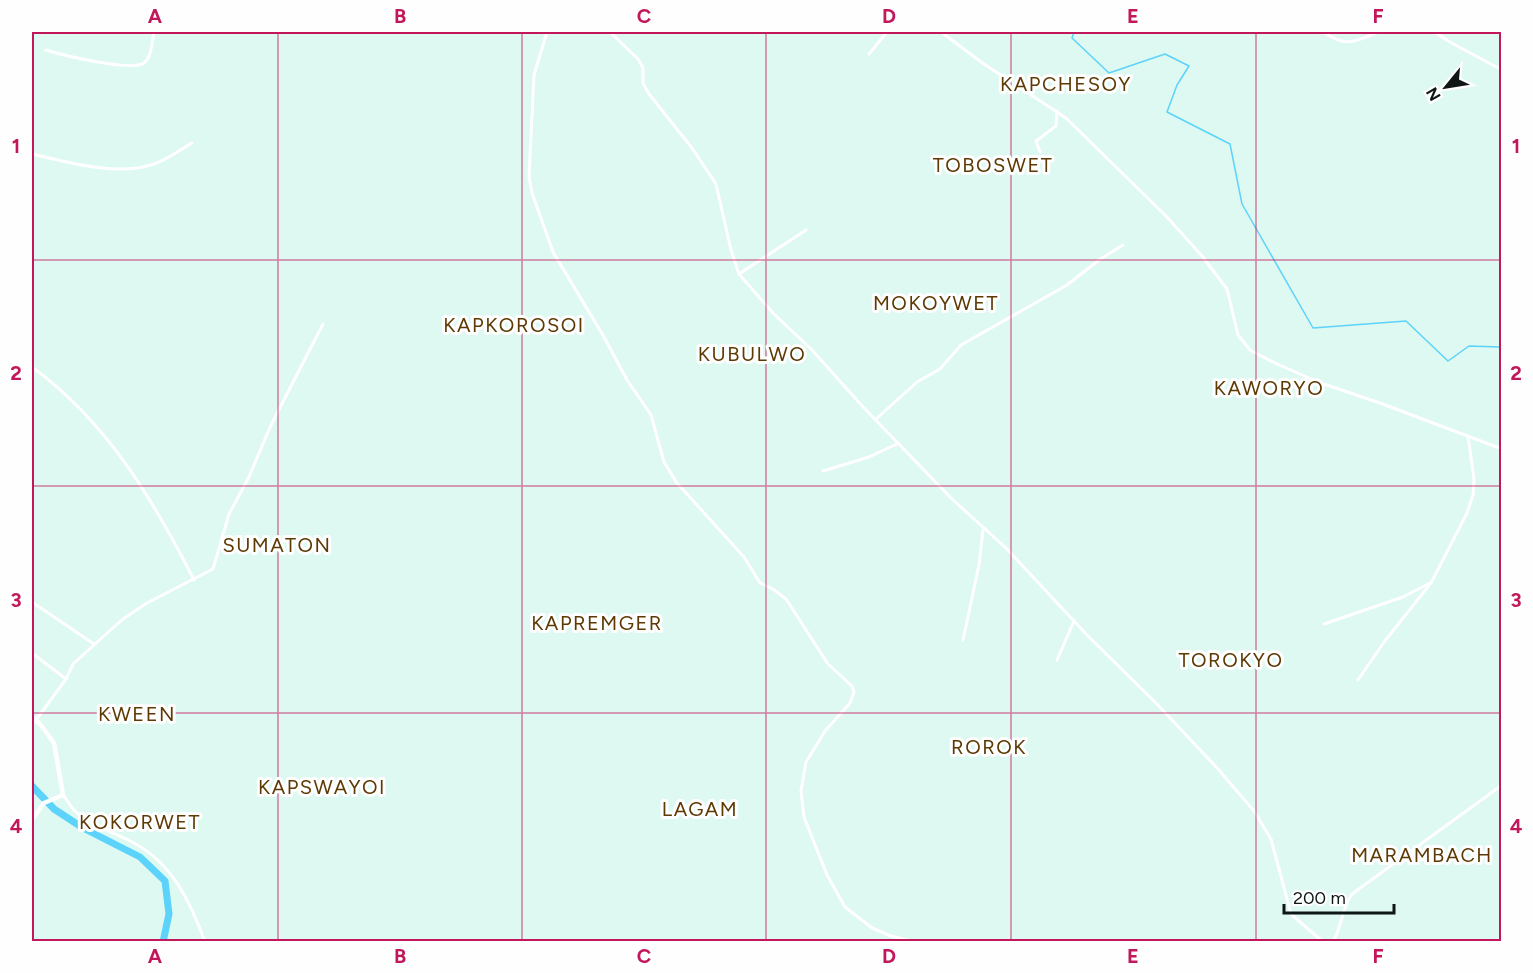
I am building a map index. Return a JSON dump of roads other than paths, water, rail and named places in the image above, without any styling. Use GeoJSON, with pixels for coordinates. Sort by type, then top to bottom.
{"type":"FeatureCollection","features":[{"type":"Feature","properties":{"kind":"main road"},"geometry":{"type":"LineString","coordinates":[[32,820],[44,802],[63,795],[54,742],[34,718]]}},
{"type":"Feature","properties":{"kind":"street"},"geometry":{"type":"LineString","coordinates":[[46,50],[93,61],[138,65],[146,61],[148,57],[154,32]]}},
{"type":"Feature","properties":{"kind":"street"},"geometry":{"type":"LineString","coordinates":[[547,32],[534,75],[529,158],[530,185],[547,237],[627,380],[651,415],[664,462],[676,483],[744,557],[759,584],[773,589],[786,598],[828,664],[852,686],[854,692],[850,703],[828,726],[806,762],[801,791],[804,817],[827,875],[845,907],[872,928],[915,942]]}},
{"type":"Feature","properties":{"kind":"street"},"geometry":{"type":"LineString","coordinates":[[610,32],[638,59],[643,68],[643,83],[649,94],[717,184],[731,250],[739,274],[772,313],[812,350],[951,498],[1007,549],[1218,769],[1254,811],[1271,839],[1291,914],[1323,942]]}},
{"type":"Feature","properties":{"kind":"street"},"geometry":{"type":"LineString","coordinates":[[869,54],[887,32]]}},
{"type":"Feature","properties":{"kind":"street"},"geometry":{"type":"LineString","coordinates":[[941,32],[1028,94],[1058,111],[1151,201],[1202,256],[1227,290],[1238,334],[1250,350],[1318,382],[1502,449]]}},
{"type":"Feature","properties":{"kind":"street"},"geometry":{"type":"LineString","coordinates":[[1323,32],[1333,39],[1349,43],[1379,32]]}},
{"type":"Feature","properties":{"kind":"street"},"geometry":{"type":"LineString","coordinates":[[1435,32],[1502,70]]}},
{"type":"Feature","properties":{"kind":"street"},"geometry":{"type":"LineString","coordinates":[[1040,153],[1036,141],[1056,126],[1058,111]]}},
{"type":"Feature","properties":{"kind":"street"},"geometry":{"type":"LineString","coordinates":[[32,154],[117,170],[148,166],[163,161],[192,143]]}},
{"type":"Feature","properties":{"kind":"street"},"geometry":{"type":"LineString","coordinates":[[739,274],[806,230]]}},
{"type":"Feature","properties":{"kind":"street"},"geometry":{"type":"LineString","coordinates":[[876,419],[917,382],[940,369],[961,345],[1067,285],[1123,245]]}},
{"type":"Feature","properties":{"kind":"street"},"geometry":{"type":"LineString","coordinates":[[34,718],[66,679],[73,664],[94,644],[137,610],[210,573],[216,565],[234,502],[248,479],[271,425],[322,324]]}},
{"type":"Feature","properties":{"kind":"street"},"geometry":{"type":"LineString","coordinates":[[32,367],[67,396],[105,437],[136,476],[165,524],[194,580]]}},
{"type":"Feature","properties":{"kind":"street"},"geometry":{"type":"LineString","coordinates":[[1358,680],[1384,642],[1431,582],[1467,513],[1473,495],[1474,478],[1468,436]]}},
{"type":"Feature","properties":{"kind":"street"},"geometry":{"type":"LineString","coordinates":[[823,471],[869,457],[899,443]]}},
{"type":"Feature","properties":{"kind":"street"},"geometry":{"type":"LineString","coordinates":[[963,640],[979,565],[983,528]]}},
{"type":"Feature","properties":{"kind":"street"},"geometry":{"type":"LineString","coordinates":[[1324,624],[1403,597],[1431,582]]}},
{"type":"Feature","properties":{"kind":"street"},"geometry":{"type":"LineString","coordinates":[[32,602],[94,644]]}},
{"type":"Feature","properties":{"kind":"street"},"geometry":{"type":"LineString","coordinates":[[1057,660],[1074,621]]}},
{"type":"Feature","properties":{"kind":"street"},"geometry":{"type":"LineString","coordinates":[[32,653],[66,679]]}},
{"type":"Feature","properties":{"kind":"street"},"geometry":{"type":"LineString","coordinates":[[1333,942],[1352,894],[1502,785]]}},
{"type":"Feature","properties":{"kind":"street"},"geometry":{"type":"LineString","coordinates":[[63,795],[74,810],[100,827],[143,848],[164,865],[188,899],[205,942]]}},
{"type":"Feature","properties":{"kind":"waterway"},"geometry":{"type":"LineString","coordinates":[[1074,32],[1072,38],[1109,73],[1165,54],[1189,66],[1177,85],[1167,112],[1230,144],[1242,204],[1313,328],[1406,321],[1448,361],[1469,346],[1500,347],[1502,356]]}},
{"type":"Feature","properties":{"kind":"waterway"},"geometry":{"type":"LineString","coordinates":[[32,786],[54,809],[83,828],[140,857],[165,881],[169,914],[163,942]]}},
{"type":"Feature","properties":{"kind":"district","name":"KAPCHESOY"},"geometry":{"type":"Point","coordinates":[1066,84]}},
{"type":"Feature","properties":{"kind":"district","name":"TOBOSWET"},"geometry":{"type":"Point","coordinates":[993,165]}},
{"type":"Feature","properties":{"kind":"district","name":"MOKOYWET"},"geometry":{"type":"Point","coordinates":[936,303]}},
{"type":"Feature","properties":{"kind":"district","name":"KAPKOROSOI"},"geometry":{"type":"Point","coordinates":[514,325]}},
{"type":"Feature","properties":{"kind":"district","name":"KUBULWO"},"geometry":{"type":"Point","coordinates":[752,354]}},
{"type":"Feature","properties":{"kind":"district","name":"KAWORYO"},"geometry":{"type":"Point","coordinates":[1269,388]}},
{"type":"Feature","properties":{"kind":"district","name":"SUMATON"},"geometry":{"type":"Point","coordinates":[277,545]}},
{"type":"Feature","properties":{"kind":"district","name":"KAPREMGER"},"geometry":{"type":"Point","coordinates":[597,623]}},
{"type":"Feature","properties":{"kind":"district","name":"TOROKYO"},"geometry":{"type":"Point","coordinates":[1231,660]}},
{"type":"Feature","properties":{"kind":"district","name":"KWEEN"},"geometry":{"type":"Point","coordinates":[137,714]}},
{"type":"Feature","properties":{"kind":"district","name":"ROROK"},"geometry":{"type":"Point","coordinates":[989,747]}},
{"type":"Feature","properties":{"kind":"district","name":"KAPSWAYOI"},"geometry":{"type":"Point","coordinates":[322,787]}},
{"type":"Feature","properties":{"kind":"district","name":"LAGAM"},"geometry":{"type":"Point","coordinates":[700,809]}},
{"type":"Feature","properties":{"kind":"district","name":"KOKORWET"},"geometry":{"type":"Point","coordinates":[140,822]}},
{"type":"Feature","properties":{"kind":"district","name":"MARAMBACH"},"geometry":{"type":"Point","coordinates":[1422,855]}}]}
